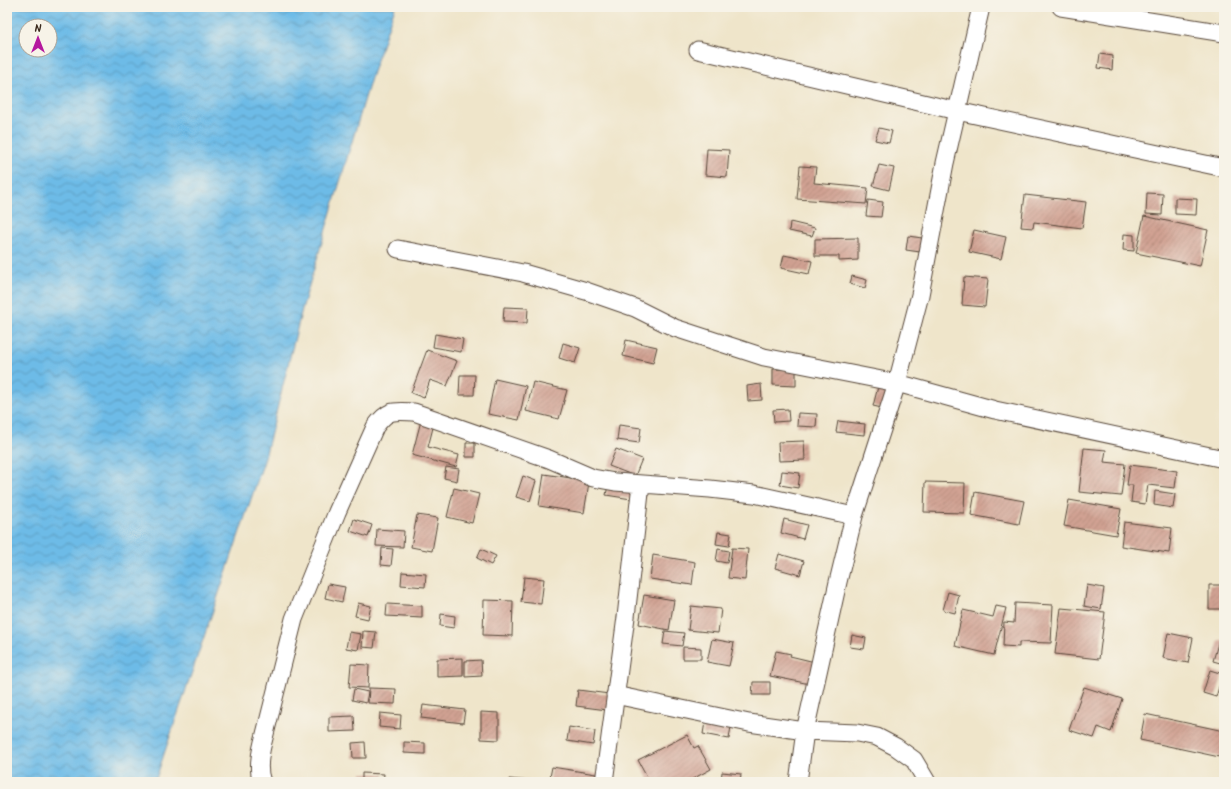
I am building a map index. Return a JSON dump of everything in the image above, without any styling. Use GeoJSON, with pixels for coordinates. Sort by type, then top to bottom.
{"type":"FeatureCollection","features":[{"type":"Feature","properties":{"kind":"street"},"geometry":{"type":"LineString","coordinates":[[798,782],[805,731],[838,582],[854,516],[897,383],[920,295],[945,163],[981,7]]}},
{"type":"Feature","properties":{"kind":"street"},"geometry":{"type":"LineString","coordinates":[[1061,7],[1160,15],[1224,33]]}},
{"type":"Feature","properties":{"kind":"street"},"geometry":{"type":"LineString","coordinates":[[698,50],[957,111],[1224,168]]}},
{"type":"Feature","properties":{"kind":"street"},"geometry":{"type":"LineString","coordinates":[[398,249],[523,273],[586,291],[635,308],[675,328],[764,357],[897,383],[995,410],[1224,459]]}},
{"type":"Feature","properties":{"kind":"street"},"geometry":{"type":"LineString","coordinates":[[262,782],[259,760],[294,619],[337,512],[374,427],[382,417],[392,411],[414,412],[549,459],[593,478],[615,482],[754,494],[854,516]]}},
{"type":"Feature","properties":{"kind":"street"},"geometry":{"type":"LineString","coordinates":[[604,782],[626,618],[641,484]]}},
{"type":"Feature","properties":{"kind":"street"},"geometry":{"type":"LineString","coordinates":[[615,695],[749,723],[805,731],[857,733],[877,737],[896,746],[914,760],[928,782]]}},
{"type":"Feature","properties":{"kind":"water"},"geometry":{"type":"Polygon","coordinates":[[[7,7],[395,7],[371,78],[302,309],[264,461],[155,782],[7,782],[7,7]]]}},
{"type":"Feature","properties":{"kind":"building"},"geometry":{"type":"Polygon","coordinates":[[[1100,54],[1113,56],[1112,70],[1098,68],[1100,54]]]}},
{"type":"Feature","properties":{"kind":"building"},"geometry":{"type":"Polygon","coordinates":[[[879,128],[892,131],[889,143],[875,140],[879,128]]]}},
{"type":"Feature","properties":{"kind":"building"},"geometry":{"type":"Polygon","coordinates":[[[707,149],[729,150],[727,177],[705,175],[707,149]]]}},
{"type":"Feature","properties":{"kind":"building"},"geometry":{"type":"Polygon","coordinates":[[[879,165],[894,168],[889,190],[873,186],[879,165]]]}},
{"type":"Feature","properties":{"kind":"building"},"geometry":{"type":"Polygon","coordinates":[[[800,166],[816,167],[814,183],[868,188],[866,204],[797,199],[800,166]]]}},
{"type":"Feature","properties":{"kind":"building"},"geometry":{"type":"Polygon","coordinates":[[[1147,193],[1163,194],[1162,215],[1146,214],[1147,193]]]}},
{"type":"Feature","properties":{"kind":"building"},"geometry":{"type":"Polygon","coordinates":[[[1025,195],[1086,202],[1082,228],[1034,222],[1033,228],[1021,227],[1025,195]]]}},
{"type":"Feature","properties":{"kind":"building"},"geometry":{"type":"Polygon","coordinates":[[[1175,198],[1197,199],[1196,215],[1175,214],[1175,198]]]}},
{"type":"Feature","properties":{"kind":"building"},"geometry":{"type":"Polygon","coordinates":[[[868,200],[883,202],[881,217],[866,216],[868,200]]]}},
{"type":"Feature","properties":{"kind":"building"},"geometry":{"type":"Polygon","coordinates":[[[1144,216],[1208,230],[1200,266],[1136,253],[1144,216]]]}},
{"type":"Feature","properties":{"kind":"building"},"geometry":{"type":"Polygon","coordinates":[[[790,222],[815,228],[812,236],[789,231],[790,222]]]}},
{"type":"Feature","properties":{"kind":"building"},"geometry":{"type":"Polygon","coordinates":[[[974,230],[1006,237],[1001,259],[969,252],[974,230]]]}},
{"type":"Feature","properties":{"kind":"building"},"geometry":{"type":"Polygon","coordinates":[[[1124,234],[1134,235],[1134,251],[1123,250],[1124,234]]]}},
{"type":"Feature","properties":{"kind":"building"},"geometry":{"type":"Polygon","coordinates":[[[908,236],[929,239],[927,253],[906,250],[908,236]]]}},
{"type":"Feature","properties":{"kind":"building"},"geometry":{"type":"Polygon","coordinates":[[[858,238],[858,260],[839,261],[839,256],[815,256],[815,239],[858,238]]]}},
{"type":"Feature","properties":{"kind":"building"},"geometry":{"type":"Polygon","coordinates":[[[784,255],[812,261],[809,274],[781,268],[784,255]]]}},
{"type":"Feature","properties":{"kind":"building"},"geometry":{"type":"Polygon","coordinates":[[[852,276],[867,280],[865,288],[850,284],[852,276]]]}},
{"type":"Feature","properties":{"kind":"building"},"geometry":{"type":"Polygon","coordinates":[[[964,277],[988,279],[985,307],[962,305],[964,277]]]}},
{"type":"Feature","properties":{"kind":"building"},"geometry":{"type":"Polygon","coordinates":[[[504,307],[528,308],[527,323],[503,322],[504,307]]]}},
{"type":"Feature","properties":{"kind":"building"},"geometry":{"type":"Polygon","coordinates":[[[435,334],[463,339],[461,352],[433,347],[435,334]]]}},
{"type":"Feature","properties":{"kind":"building"},"geometry":{"type":"Polygon","coordinates":[[[626,340],[657,347],[653,363],[623,356],[626,340]]]}},
{"type":"Feature","properties":{"kind":"building"},"geometry":{"type":"Polygon","coordinates":[[[563,343],[580,348],[575,363],[559,358],[563,343]]]}},
{"type":"Feature","properties":{"kind":"building"},"geometry":{"type":"Polygon","coordinates":[[[427,350],[457,361],[447,386],[430,380],[424,398],[411,393],[427,350]]]}},
{"type":"Feature","properties":{"kind":"building"},"geometry":{"type":"Polygon","coordinates":[[[773,369],[796,370],[796,386],[773,385],[773,369]]]}},
{"type":"Feature","properties":{"kind":"building"},"geometry":{"type":"Polygon","coordinates":[[[460,375],[475,375],[474,395],[459,395],[460,375]]]}},
{"type":"Feature","properties":{"kind":"building"},"geometry":{"type":"Polygon","coordinates":[[[495,379],[526,386],[519,420],[488,414],[495,379]]]}},
{"type":"Feature","properties":{"kind":"building"},"geometry":{"type":"Polygon","coordinates":[[[880,379],[902,384],[895,411],[873,406],[880,379]]]}},
{"type":"Feature","properties":{"kind":"building"},"geometry":{"type":"Polygon","coordinates":[[[533,382],[567,390],[559,419],[526,411],[533,382]]]}},
{"type":"Feature","properties":{"kind":"building"},"geometry":{"type":"Polygon","coordinates":[[[761,384],[762,400],[748,401],[747,386],[761,384]]]}},
{"type":"Feature","properties":{"kind":"building"},"geometry":{"type":"Polygon","coordinates":[[[788,409],[789,421],[774,422],[773,410],[788,409]]]}},
{"type":"Feature","properties":{"kind":"building"},"geometry":{"type":"Polygon","coordinates":[[[798,413],[817,414],[816,427],[797,426],[798,413]]]}},
{"type":"Feature","properties":{"kind":"building"},"geometry":{"type":"Polygon","coordinates":[[[422,417],[435,420],[428,447],[459,455],[456,467],[412,455],[422,417]]]}},
{"type":"Feature","properties":{"kind":"building"},"geometry":{"type":"Polygon","coordinates":[[[838,421],[865,424],[864,435],[836,432],[838,421]]]}},
{"type":"Feature","properties":{"kind":"building"},"geometry":{"type":"Polygon","coordinates":[[[619,425],[641,428],[639,443],[617,440],[619,425]]]}},
{"type":"Feature","properties":{"kind":"building"},"geometry":{"type":"Polygon","coordinates":[[[804,441],[805,460],[779,461],[778,442],[804,441]]]}},
{"type":"Feature","properties":{"kind":"building"},"geometry":{"type":"Polygon","coordinates":[[[466,443],[475,443],[475,457],[466,457],[466,443]]]}},
{"type":"Feature","properties":{"kind":"building"},"geometry":{"type":"Polygon","coordinates":[[[1084,448],[1106,450],[1104,462],[1125,464],[1121,496],[1079,492],[1084,448]]]}},
{"type":"Feature","properties":{"kind":"building"},"geometry":{"type":"Polygon","coordinates":[[[616,449],[642,459],[635,476],[609,466],[616,449]]]}},
{"type":"Feature","properties":{"kind":"building"},"geometry":{"type":"Polygon","coordinates":[[[1130,465],[1177,471],[1175,488],[1148,485],[1145,504],[1131,502],[1133,485],[1127,485],[1130,465]]]}},
{"type":"Feature","properties":{"kind":"building"},"geometry":{"type":"Polygon","coordinates":[[[446,467],[459,469],[457,481],[444,478],[446,467]]]}},
{"type":"Feature","properties":{"kind":"building"},"geometry":{"type":"Polygon","coordinates":[[[782,471],[800,473],[798,488],[780,485],[782,471]]]}},
{"type":"Feature","properties":{"kind":"building"},"geometry":{"type":"Polygon","coordinates":[[[571,473],[590,476],[584,513],[539,506],[544,474],[571,478],[571,473]]]}},
{"type":"Feature","properties":{"kind":"building"},"geometry":{"type":"Polygon","coordinates":[[[523,476],[536,481],[530,501],[516,497],[523,476]]]}},
{"type":"Feature","properties":{"kind":"building"},"geometry":{"type":"Polygon","coordinates":[[[609,481],[646,487],[644,501],[606,495],[609,481]]]}},
{"type":"Feature","properties":{"kind":"building"},"geometry":{"type":"Polygon","coordinates":[[[925,482],[965,483],[964,513],[924,512],[925,482]]]}},
{"type":"Feature","properties":{"kind":"building"},"geometry":{"type":"Polygon","coordinates":[[[454,488],[479,494],[472,523],[447,517],[454,488]]]}},
{"type":"Feature","properties":{"kind":"building"},"geometry":{"type":"Polygon","coordinates":[[[1155,491],[1175,494],[1173,508],[1154,505],[1155,491]]]}},
{"type":"Feature","properties":{"kind":"building"},"geometry":{"type":"Polygon","coordinates":[[[975,492],[1024,501],[1019,524],[971,515],[975,492]]]}},
{"type":"Feature","properties":{"kind":"building"},"geometry":{"type":"Polygon","coordinates":[[[1069,500],[1121,509],[1116,535],[1064,526],[1069,500]]]}},
{"type":"Feature","properties":{"kind":"building"},"geometry":{"type":"Polygon","coordinates":[[[417,515],[438,518],[432,551],[411,547],[417,515]]]}},
{"type":"Feature","properties":{"kind":"building"},"geometry":{"type":"Polygon","coordinates":[[[354,519],[372,525],[368,537],[350,531],[354,519]]]}},
{"type":"Feature","properties":{"kind":"building"},"geometry":{"type":"Polygon","coordinates":[[[784,519],[807,525],[803,539],[781,533],[784,519]]]}},
{"type":"Feature","properties":{"kind":"building"},"geometry":{"type":"Polygon","coordinates":[[[1124,522],[1172,528],[1169,553],[1121,546],[1124,522]]]}},
{"type":"Feature","properties":{"kind":"building"},"geometry":{"type":"Polygon","coordinates":[[[377,529],[404,531],[403,547],[376,546],[377,529]]]}},
{"type":"Feature","properties":{"kind":"building"},"geometry":{"type":"Polygon","coordinates":[[[718,532],[731,534],[729,546],[716,544],[718,532]]]}},
{"type":"Feature","properties":{"kind":"building"},"geometry":{"type":"Polygon","coordinates":[[[382,548],[393,549],[391,566],[381,565],[382,548]]]}},
{"type":"Feature","properties":{"kind":"building"},"geometry":{"type":"Polygon","coordinates":[[[732,548],[748,549],[745,580],[728,578],[732,548]]]}},
{"type":"Feature","properties":{"kind":"building"},"geometry":{"type":"Polygon","coordinates":[[[481,549],[496,556],[491,565],[477,558],[481,549]]]}},
{"type":"Feature","properties":{"kind":"building"},"geometry":{"type":"Polygon","coordinates":[[[718,549],[729,551],[727,563],[716,561],[718,549]]]}},
{"type":"Feature","properties":{"kind":"building"},"geometry":{"type":"Polygon","coordinates":[[[779,554],[804,561],[800,575],[775,568],[779,554]]]}},
{"type":"Feature","properties":{"kind":"building"},"geometry":{"type":"Polygon","coordinates":[[[653,555],[695,562],[692,585],[650,579],[653,555]]]}},
{"type":"Feature","properties":{"kind":"building"},"geometry":{"type":"Polygon","coordinates":[[[402,572],[426,574],[425,587],[401,585],[402,572]]]}},
{"type":"Feature","properties":{"kind":"building"},"geometry":{"type":"Polygon","coordinates":[[[524,577],[544,579],[541,604],[521,602],[524,577]]]}},
{"type":"Feature","properties":{"kind":"building"},"geometry":{"type":"Polygon","coordinates":[[[328,584],[345,587],[342,602],[325,598],[328,584]]]}},
{"type":"Feature","properties":{"kind":"building"},"geometry":{"type":"Polygon","coordinates":[[[1087,585],[1104,588],[1101,609],[1084,606],[1087,585]]]}},
{"type":"Feature","properties":{"kind":"building"},"geometry":{"type":"Polygon","coordinates":[[[1209,585],[1223,585],[1224,609],[1209,609],[1209,585]]]}},
{"type":"Feature","properties":{"kind":"building"},"geometry":{"type":"Polygon","coordinates":[[[948,592],[959,595],[955,613],[943,610],[948,592]]]}},
{"type":"Feature","properties":{"kind":"building"},"geometry":{"type":"Polygon","coordinates":[[[644,595],[674,600],[669,630],[639,624],[644,595]]]}},
{"type":"Feature","properties":{"kind":"building"},"geometry":{"type":"Polygon","coordinates":[[[484,600],[513,601],[512,636],[483,635],[484,600]]]}},
{"type":"Feature","properties":{"kind":"building"},"geometry":{"type":"Polygon","coordinates":[[[358,603],[371,606],[368,619],[355,616],[358,603]]]}},
{"type":"Feature","properties":{"kind":"building"},"geometry":{"type":"Polygon","coordinates":[[[1015,603],[1053,605],[1051,643],[1019,642],[1019,647],[1003,646],[1004,622],[1014,623],[1015,603]]]}},
{"type":"Feature","properties":{"kind":"building"},"geometry":{"type":"Polygon","coordinates":[[[387,604],[422,606],[422,618],[386,616],[387,604]]]}},
{"type":"Feature","properties":{"kind":"building"},"geometry":{"type":"Polygon","coordinates":[[[691,606],[721,609],[718,633],[688,630],[691,606]]]}},
{"type":"Feature","properties":{"kind":"building"},"geometry":{"type":"Polygon","coordinates":[[[996,606],[1006,608],[994,655],[955,646],[963,610],[993,617],[996,606]]]}},
{"type":"Feature","properties":{"kind":"building"},"geometry":{"type":"Polygon","coordinates":[[[1061,608],[1105,612],[1099,659],[1055,654],[1061,608]]]}},
{"type":"Feature","properties":{"kind":"building"},"geometry":{"type":"Polygon","coordinates":[[[441,614],[455,616],[454,628],[440,626],[441,614]]]}},
{"type":"Feature","properties":{"kind":"building"},"geometry":{"type":"Polygon","coordinates":[[[363,631],[376,632],[374,648],[362,647],[363,631]]]}},
{"type":"Feature","properties":{"kind":"building"},"geometry":{"type":"Polygon","coordinates":[[[665,631],[684,633],[682,646],[663,644],[665,631]]]}},
{"type":"Feature","properties":{"kind":"building"},"geometry":{"type":"Polygon","coordinates":[[[349,632],[361,634],[358,650],[346,648],[349,632]]]}},
{"type":"Feature","properties":{"kind":"building"},"geometry":{"type":"Polygon","coordinates":[[[1168,633],[1193,638],[1188,663],[1163,658],[1168,633]]]}},
{"type":"Feature","properties":{"kind":"building"},"geometry":{"type":"Polygon","coordinates":[[[852,635],[866,638],[864,649],[850,647],[852,635]]]}},
{"type":"Feature","properties":{"kind":"building"},"geometry":{"type":"Polygon","coordinates":[[[712,639],[734,643],[729,666],[707,662],[712,639]]]}},
{"type":"Feature","properties":{"kind":"building"},"geometry":{"type":"Polygon","coordinates":[[[1219,640],[1224,641],[1224,664],[1213,661],[1219,640]]]}},
{"type":"Feature","properties":{"kind":"building"},"geometry":{"type":"Polygon","coordinates":[[[683,647],[701,648],[701,659],[683,659],[683,647]]]}},
{"type":"Feature","properties":{"kind":"building"},"geometry":{"type":"Polygon","coordinates":[[[776,651],[815,662],[810,684],[770,676],[776,651]]]}},
{"type":"Feature","properties":{"kind":"building"},"geometry":{"type":"Polygon","coordinates":[[[463,658],[463,676],[437,677],[437,659],[463,658]]]}},
{"type":"Feature","properties":{"kind":"building"},"geometry":{"type":"Polygon","coordinates":[[[481,660],[482,676],[465,677],[465,661],[481,660]]]}},
{"type":"Feature","properties":{"kind":"building"},"geometry":{"type":"Polygon","coordinates":[[[351,664],[369,665],[368,688],[349,687],[351,664]]]}},
{"type":"Feature","properties":{"kind":"building"},"geometry":{"type":"Polygon","coordinates":[[[1210,670],[1223,674],[1216,697],[1203,693],[1210,670]]]}},
{"type":"Feature","properties":{"kind":"building"},"geometry":{"type":"Polygon","coordinates":[[[753,682],[770,682],[770,695],[752,695],[753,682]]]}},
{"type":"Feature","properties":{"kind":"building"},"geometry":{"type":"Polygon","coordinates":[[[1084,687],[1122,699],[1111,732],[1098,727],[1094,738],[1069,730],[1084,687]]]}},
{"type":"Feature","properties":{"kind":"building"},"geometry":{"type":"Polygon","coordinates":[[[369,688],[396,689],[395,704],[368,703],[369,688]]]}},
{"type":"Feature","properties":{"kind":"building"},"geometry":{"type":"Polygon","coordinates":[[[354,689],[368,692],[366,703],[352,700],[354,689]]]}},
{"type":"Feature","properties":{"kind":"building"},"geometry":{"type":"Polygon","coordinates":[[[578,690],[617,695],[615,711],[576,706],[578,690]]]}},
{"type":"Feature","properties":{"kind":"building"},"geometry":{"type":"Polygon","coordinates":[[[423,705],[465,710],[463,723],[421,718],[423,705]]]}},
{"type":"Feature","properties":{"kind":"building"},"geometry":{"type":"Polygon","coordinates":[[[481,712],[499,713],[499,740],[481,739],[481,712]]]}},
{"type":"Feature","properties":{"kind":"building"},"geometry":{"type":"Polygon","coordinates":[[[380,713],[401,715],[400,729],[379,727],[380,713]]]}},
{"type":"Feature","properties":{"kind":"building"},"geometry":{"type":"Polygon","coordinates":[[[1145,714],[1224,731],[1224,758],[1140,740],[1145,714]]]}},
{"type":"Feature","properties":{"kind":"building"},"geometry":{"type":"Polygon","coordinates":[[[354,716],[355,731],[329,732],[329,717],[354,716]]]}},
{"type":"Feature","properties":{"kind":"building"},"geometry":{"type":"Polygon","coordinates":[[[706,716],[732,720],[729,739],[703,734],[706,716]]]}},
{"type":"Feature","properties":{"kind":"building"},"geometry":{"type":"Polygon","coordinates":[[[569,727],[595,731],[593,745],[567,741],[569,727]]]}},
{"type":"Feature","properties":{"kind":"building"},"geometry":{"type":"Polygon","coordinates":[[[687,735],[694,748],[698,746],[711,769],[687,782],[650,782],[638,760],[687,735]]]}},
{"type":"Feature","properties":{"kind":"building"},"geometry":{"type":"Polygon","coordinates":[[[365,742],[366,758],[353,758],[352,743],[365,742]]]}},
{"type":"Feature","properties":{"kind":"building"},"geometry":{"type":"Polygon","coordinates":[[[404,742],[425,743],[425,754],[404,753],[404,742]]]}},
{"type":"Feature","properties":{"kind":"building"},"geometry":{"type":"Polygon","coordinates":[[[552,767],[602,775],[601,782],[549,782],[552,767]]]}},
{"type":"Feature","properties":{"kind":"building"},"geometry":{"type":"Polygon","coordinates":[[[722,772],[741,774],[740,782],[721,782],[722,772]]]}},
{"type":"Feature","properties":{"kind":"building"},"geometry":{"type":"Polygon","coordinates":[[[362,773],[384,774],[383,782],[362,782],[362,773]]]}},
{"type":"Feature","properties":{"kind":"building"},"geometry":{"type":"Polygon","coordinates":[[[509,779],[531,781],[531,782],[508,782],[509,779]]]}}]}
